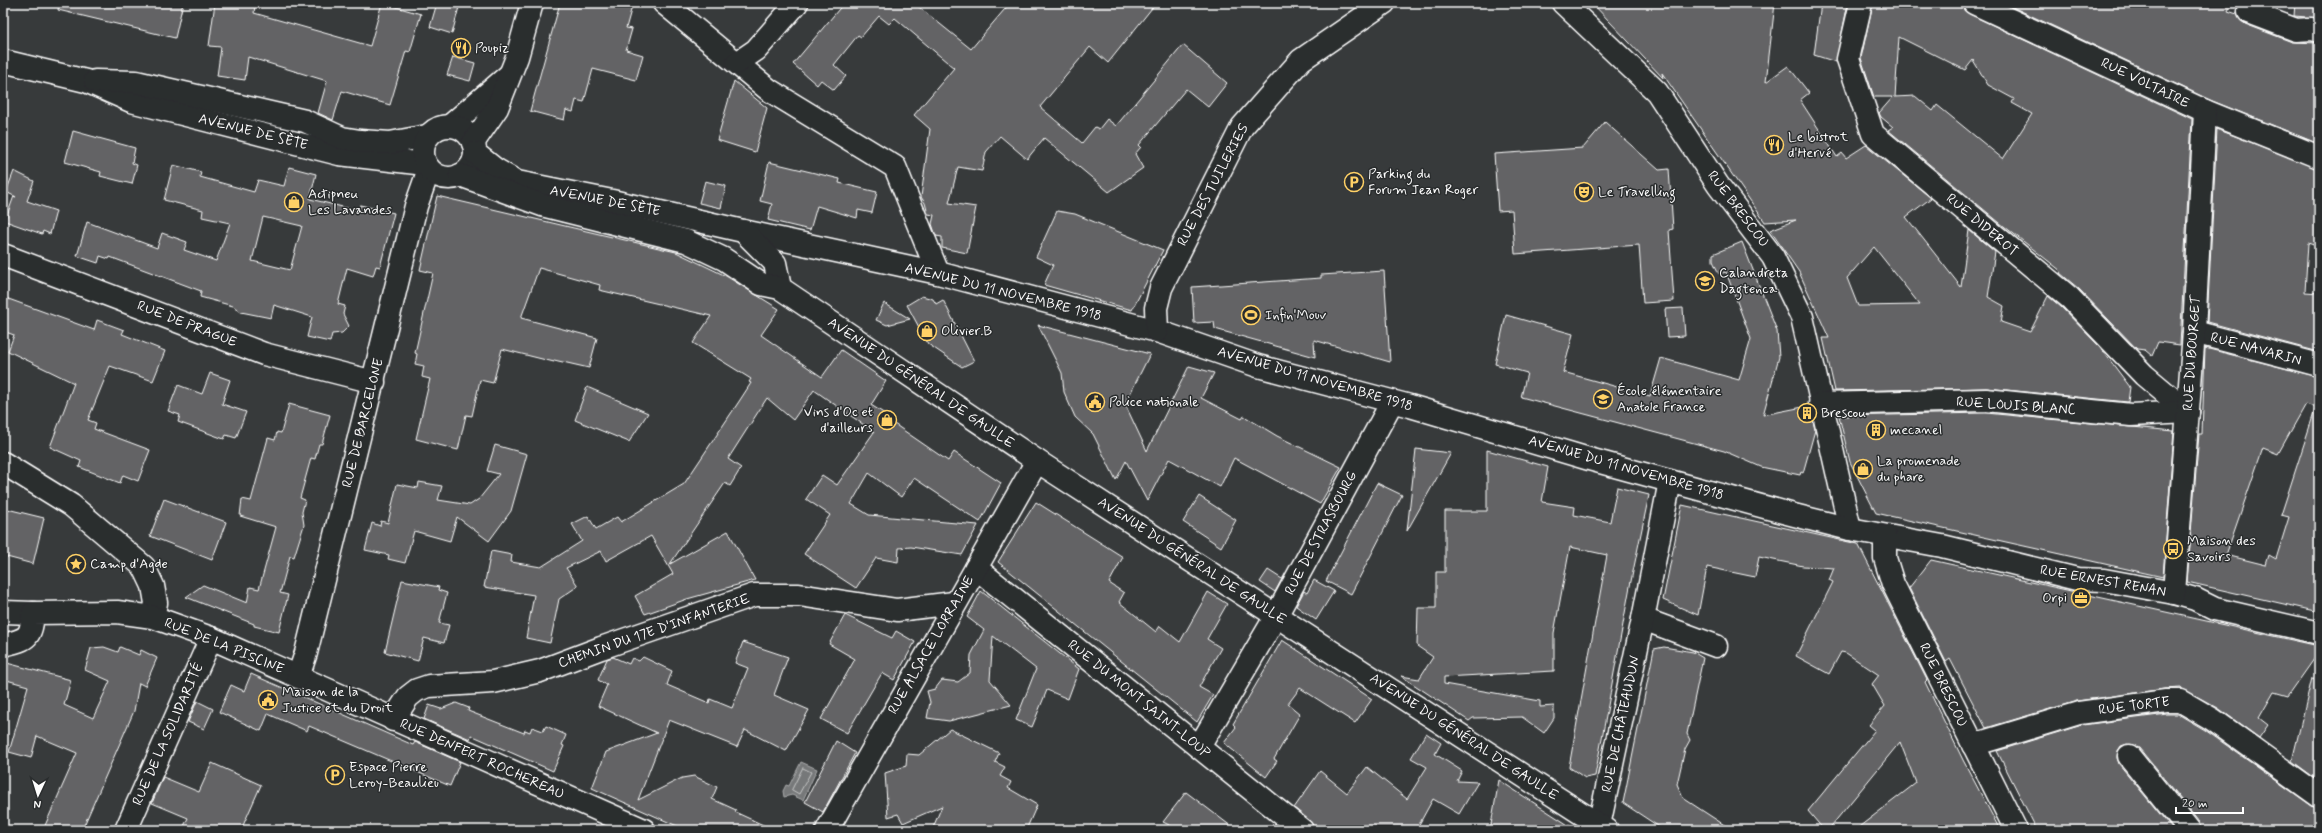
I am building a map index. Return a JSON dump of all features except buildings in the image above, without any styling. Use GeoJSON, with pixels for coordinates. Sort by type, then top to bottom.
{"type":"FeatureCollection","features":[{"type":"Feature","properties":{"kind":"street"},"geometry":{"type":"LineString","coordinates":[[511,73],[451,125],[438,128],[427,136],[422,150],[427,167],[443,177],[460,176],[469,168],[474,148],[497,108],[511,73],[532,3]]}},
{"type":"Feature","properties":{"kind":"street"},"geometry":{"type":"LineString","coordinates":[[664,3],[769,90],[895,167],[938,274]]}},
{"type":"Feature","properties":{"kind":"street"},"geometry":{"type":"LineString","coordinates":[[736,63],[756,50],[797,3]]}},
{"type":"Feature","properties":{"kind":"street","name":"RUE DES TUILERIES"},"geometry":{"type":"LineString","coordinates":[[1156,331],[1156,308],[1161,288],[1242,126],[1308,55],[1384,3]]}},
{"type":"Feature","properties":{"kind":"street","name":"RUE BRESCOU"},"geometry":{"type":"LineString","coordinates":[[1563,3],[1657,92],[1718,185],[1774,257],[1802,317],[1820,404],[1850,529]]}},
{"type":"Feature","properties":{"kind":"street","name":"RUE DIDEROT"},"geometry":{"type":"LineString","coordinates":[[1861,3],[1848,59],[1873,134],[2070,298],[2144,375],[2188,412]]}},
{"type":"Feature","properties":{"kind":"street","name":"RUE VOLTAIRE"},"geometry":{"type":"LineString","coordinates":[[1974,3],[2205,111],[2319,156]]}},
{"type":"Feature","properties":{"kind":"street"},"geometry":{"type":"LineString","coordinates":[[2249,12],[2296,30],[2312,29],[2319,31]]}},
{"type":"Feature","properties":{"kind":"street","name":"AVENUE DE SÈTE"},"geometry":{"type":"LineString","coordinates":[[3,61],[86,81],[131,101],[339,154],[427,167]]}},
{"type":"Feature","properties":{"kind":"street","name":"AVENUE DE SÈTE"},"geometry":{"type":"LineString","coordinates":[[86,81],[136,82],[305,122],[342,138],[360,141],[390,143],[427,136]]}},
{"type":"Feature","properties":{"kind":"street","name":"RUE DU BOURGET"},"geometry":{"type":"LineString","coordinates":[[2174,594],[2194,332],[2205,111]]}},
{"type":"Feature","properties":{"kind":"street"},"geometry":{"type":"LineString","coordinates":[[451,125],[465,131],[474,148]]}},
{"type":"Feature","properties":{"kind":"street","name":"AVENUE DE SÈTE"},"geometry":{"type":"LineString","coordinates":[[474,148],[495,169],[517,182],[612,201],[743,231]]}},
{"type":"Feature","properties":{"kind":"street","name":"RUE DE BARCELONE"},"geometry":{"type":"LineString","coordinates":[[298,677],[306,653],[374,382],[416,206],[427,167]]}},
{"type":"Feature","properties":{"kind":"street","name":"AVENUE DE SÈTE"},"geometry":{"type":"LineString","coordinates":[[460,176],[542,204],[686,241]]}},
{"type":"Feature","properties":{"kind":"street"},"geometry":{"type":"LineString","coordinates":[[743,231],[775,263],[780,288]]}},
{"type":"Feature","properties":{"kind":"street","name":"AVENUE DU 11 NOVEMBRE 1918"},"geometry":{"type":"LineString","coordinates":[[743,231],[938,274],[1156,331],[1258,366],[1392,402],[1670,481],[1850,529],[1885,536]]}},
{"type":"Feature","properties":{"kind":"street","name":"AVENUE DU GÉNÉRAL DE GAULLE"},"geometry":{"type":"LineString","coordinates":[[686,241],[724,259],[761,284],[780,288],[1037,461],[1601,828]]}},
{"type":"Feature","properties":{"kind":"street","name":"RUE DE PRAGUE"},"geometry":{"type":"LineString","coordinates":[[3,255],[264,354],[374,382]]}},
{"type":"Feature","properties":{"kind":"street","name":"RUE NAVARIN"},"geometry":{"type":"LineString","coordinates":[[2194,332],[2319,366]]}},
{"type":"Feature","properties":{"kind":"street","name":"RUE LOUIS BLANC"},"geometry":{"type":"LineString","coordinates":[[1820,404],[1986,400],[2131,415],[2188,412]]}},
{"type":"Feature","properties":{"kind":"street","name":"RUE DE STRASBOURG"},"geometry":{"type":"LineString","coordinates":[[1199,747],[1276,616],[1392,402]]}},
{"type":"Feature","properties":{"kind":"street","name":"RUE ALSACE LORRAINE"},"geometry":{"type":"LineString","coordinates":[[827,830],[954,603],[976,568],[1037,461]]}},
{"type":"Feature","properties":{"kind":"street"},"geometry":{"type":"LineString","coordinates":[[3,463],[71,505],[144,567],[153,586],[156,603],[153,617]]}},
{"type":"Feature","properties":{"kind":"street","name":"RUE DE CHÂTEAUDUN"},"geometry":{"type":"LineString","coordinates":[[1601,828],[1670,481]]}},
{"type":"Feature","properties":{"kind":"street","name":"RUE BRESCOU"},"geometry":{"type":"LineString","coordinates":[[1885,536],[1885,558],[1893,584],[2016,830]]}},
{"type":"Feature","properties":{"kind":"street","name":"RUE ERNEST RENAN"},"geometry":{"type":"LineString","coordinates":[[1885,536],[1942,546],[2077,579],[2104,580],[2174,594],[2195,599],[2215,609],[2319,633]]}},
{"type":"Feature","properties":{"kind":"street","name":"RUE DU MONT SAINT-LOUP"},"geometry":{"type":"LineString","coordinates":[[976,568],[1302,830]]}},
{"type":"Feature","properties":{"kind":"street","name":"CHEMIN DU 17E D'INFANTERIE"},"geometry":{"type":"LineString","coordinates":[[393,720],[408,697],[417,690],[430,686],[493,682],[540,671],[601,648],[754,595],[800,595],[897,610],[954,603]]}},
{"type":"Feature","properties":{"kind":"street","name":"RUE DE LA PISCINE"},"geometry":{"type":"LineString","coordinates":[[3,612],[117,612],[153,617],[211,638],[298,677]]}},
{"type":"Feature","properties":{"kind":"street"},"geometry":{"type":"LineString","coordinates":[[3,645],[24,640],[32,631],[33,613]]}},
{"type":"Feature","properties":{"kind":"street"},"geometry":{"type":"LineString","coordinates":[[1643,619],[1716,646]]}},
{"type":"Feature","properties":{"kind":"street","name":"RUE DE LA SOLIDARITÉ"},"geometry":{"type":"LineString","coordinates":[[126,830],[211,638]]}},
{"type":"Feature","properties":{"kind":"street","name":"RUE DENFERT ROCHEREAU"},"geometry":{"type":"LineString","coordinates":[[298,677],[644,830]]}},
{"type":"Feature","properties":{"kind":"street","name":"RUE TORTE"},"geometry":{"type":"LineString","coordinates":[[1973,745],[2079,713],[2166,701],[2181,701],[2218,723],[2319,796]]}},
{"type":"Feature","properties":{"kind":"street"},"geometry":{"type":"LineString","coordinates":[[2129,756],[2189,830]]}},
{"type":"Feature","properties":{"kind":"water"},"geometry":{"type":"Polygon","coordinates":[[[801,762],[817,769],[803,800],[792,795],[784,797],[783,791],[786,785],[789,786],[801,762]]]}},
{"type":"Feature","properties":{"kind":"place","name":"Poupiz"},"geometry":{"type":"Point","coordinates":[461,48]}},
{"type":"Feature","properties":{"kind":"place","name":"Le bistrot d'Hervé"},"geometry":{"type":"Point","coordinates":[1774,145]}},
{"type":"Feature","properties":{"kind":"place","name":"Parking du Forum Jean Roger"},"geometry":{"type":"Point","coordinates":[1354,182]}},
{"type":"Feature","properties":{"kind":"place","name":"Le Travelling"},"geometry":{"type":"Point","coordinates":[1584,192]}},
{"type":"Feature","properties":{"kind":"place","name":"Actipneu Les Lavandes"},"geometry":{"type":"Point","coordinates":[294,202]}},
{"type":"Feature","properties":{"kind":"place","name":"Calandreta Dagtenca"},"geometry":{"type":"Point","coordinates":[1705,281]}},
{"type":"Feature","properties":{"kind":"place","name":"Infin'Mouv"},"geometry":{"type":"Point","coordinates":[1251,315]}},
{"type":"Feature","properties":{"kind":"place","name":"Olivier.B"},"geometry":{"type":"Point","coordinates":[927,331]}},
{"type":"Feature","properties":{"kind":"place","name":"École élémentaire Anatole France"},"geometry":{"type":"Point","coordinates":[1603,399]}},
{"type":"Feature","properties":{"kind":"place","name":"Police nationale"},"geometry":{"type":"Point","coordinates":[1095,402]}},
{"type":"Feature","properties":{"kind":"place","name":"Brescou"},"geometry":{"type":"Point","coordinates":[1807,413]}},
{"type":"Feature","properties":{"kind":"place","name":"Vins d'Oc et d'ailleurs"},"geometry":{"type":"Point","coordinates":[887,420]}},
{"type":"Feature","properties":{"kind":"place","name":"mecanel"},"geometry":{"type":"Point","coordinates":[1876,430]}},
{"type":"Feature","properties":{"kind":"place","name":"La promenade du phare"},"geometry":{"type":"Point","coordinates":[1863,469]}},
{"type":"Feature","properties":{"kind":"place","name":"Maison des Savoirs"},"geometry":{"type":"Point","coordinates":[2173,549]}},
{"type":"Feature","properties":{"kind":"place","name":"Camp d'Agde"},"geometry":{"type":"Point","coordinates":[76,564]}},
{"type":"Feature","properties":{"kind":"place","name":"Orpi"},"geometry":{"type":"Point","coordinates":[2081,598]}},
{"type":"Feature","properties":{"kind":"place","name":"Maison de la Justice et du Droit"},"geometry":{"type":"Point","coordinates":[268,700]}},
{"type":"Feature","properties":{"kind":"place","name":"Espace Pierre Leroy-Beaulieu"},"geometry":{"type":"Point","coordinates":[335,775]}}]}
